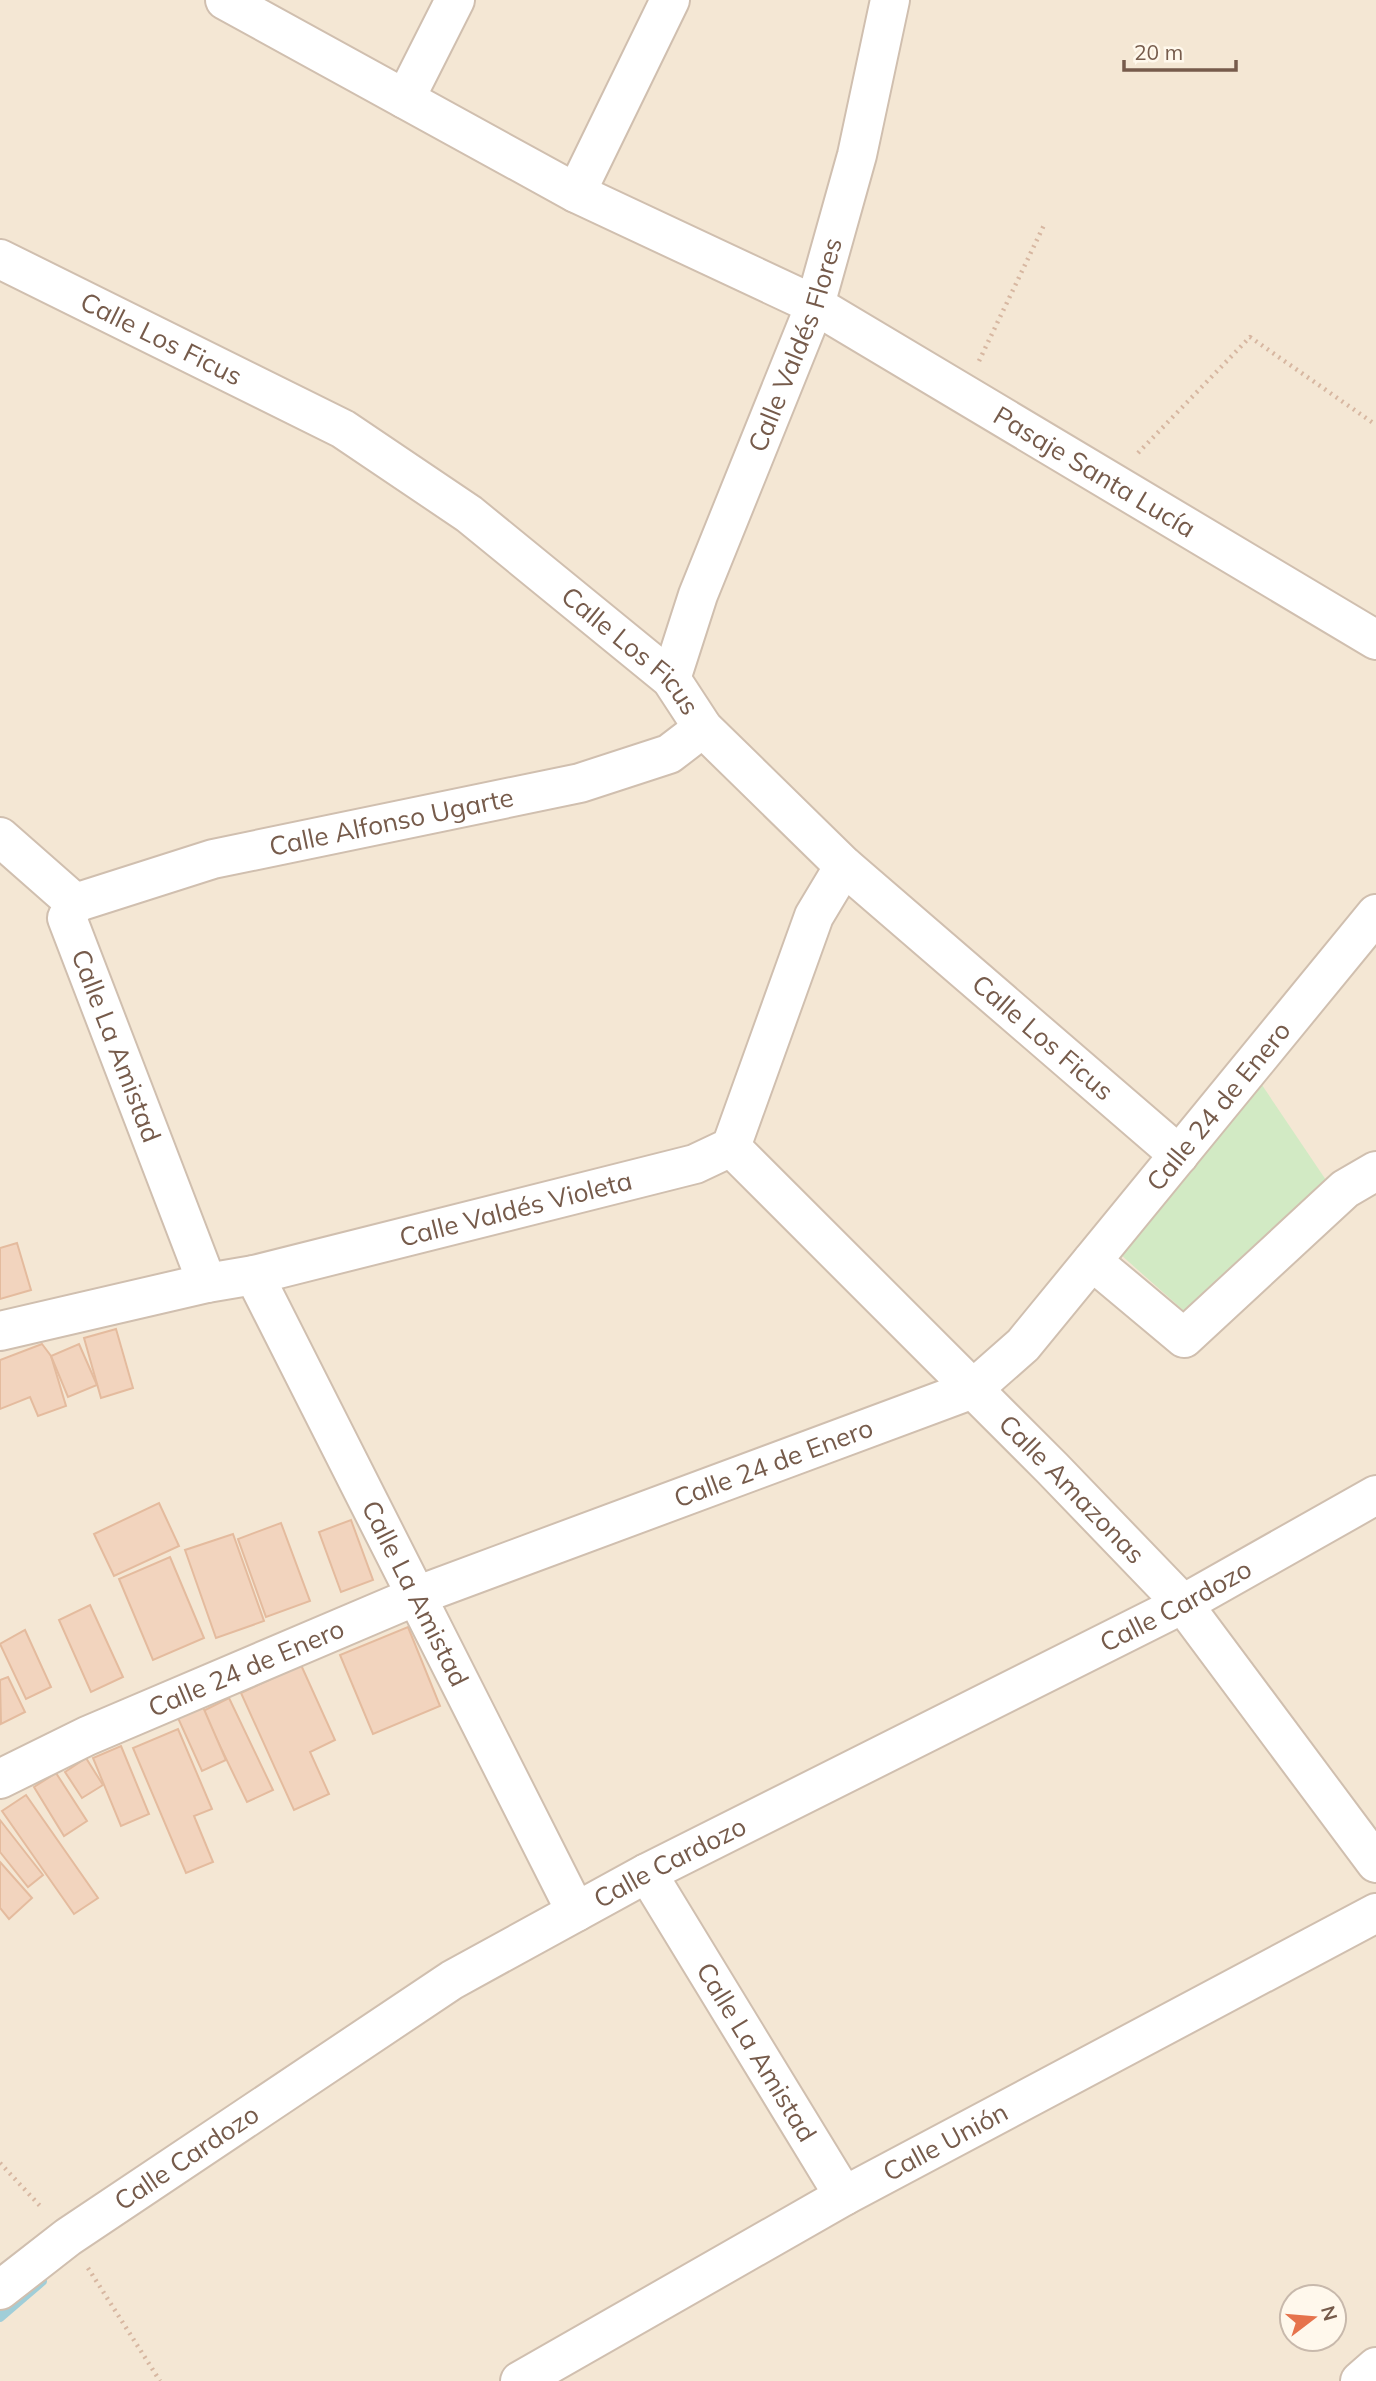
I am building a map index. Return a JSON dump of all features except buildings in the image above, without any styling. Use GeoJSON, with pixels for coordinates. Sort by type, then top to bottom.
{"type":"FeatureCollection","features":[{"type":"Feature","properties":{"kind":"street"},"geometry":{"type":"LineString","coordinates":[[405,99],[455,0]]}},
{"type":"Feature","properties":{"kind":"street"},"geometry":{"type":"LineString","coordinates":[[576,193],[670,0]]}},
{"type":"Feature","properties":{"kind":"street","name":"Calle Valdés Flores"},"geometry":{"type":"LineString","coordinates":[[671,679],[698,595],[815,305],[857,155],[890,0]]}},
{"type":"Feature","properties":{"kind":"street","name":"Pasaje Santa Lucía"},"geometry":{"type":"LineString","coordinates":[[230,1],[576,193],[815,305],[1376,640]]}},
{"type":"Feature","properties":{"kind":"street","name":"Calle Los Ficus"},"geometry":{"type":"LineString","coordinates":[[0,259],[343,429],[469,514],[671,679],[703,728],[844,866],[1179,1155]]}},
{"type":"Feature","properties":{"kind":"street","name":"Calle Alfonso Ugarte"},"geometry":{"type":"LineString","coordinates":[[75,903],[214,859],[580,783],[669,754],[703,728]]}},
{"type":"Feature","properties":{"kind":"street"},"geometry":{"type":"LineString","coordinates":[[0,837],[75,903]]}},
{"type":"Feature","properties":{"kind":"street"},"geometry":{"type":"LineString","coordinates":[[731,1147],[814,916],[844,866]]}},
{"type":"Feature","properties":{"kind":"street","name":"Calle La Amistad"},"geometry":{"type":"LineString","coordinates":[[75,903],[66,918],[207,1283]]}},
{"type":"Feature","properties":{"kind":"street","name":"Calle 24 de Enero"},"geometry":{"type":"LineString","coordinates":[[0,1779],[87,1735],[416,1596],[973,1389],[1023,1345],[1376,914]]}},
{"type":"Feature","properties":{"kind":"street","name":"Calle Valdés Violeta"},"geometry":{"type":"LineString","coordinates":[[0,1332],[207,1283],[254,1275],[695,1164],[731,1147]]}},
{"type":"Feature","properties":{"kind":"street","name":"Calle Amazonas"},"geometry":{"type":"LineString","coordinates":[[731,1147],[1183,1604],[1376,1863]]}},
{"type":"Feature","properties":{"kind":"street"},"geometry":{"type":"LineString","coordinates":[[1092,1261],[1184,1338],[1345,1189],[1376,1171]]}},
{"type":"Feature","properties":{"kind":"street","name":"Calle La Amistad"},"geometry":{"type":"LineString","coordinates":[[254,1275],[576,1912]]}},
{"type":"Feature","properties":{"kind":"street","name":"Calle Cardozo"},"geometry":{"type":"LineString","coordinates":[[0,2290],[68,2237],[452,1980],[647,1873],[1183,1604],[1376,1495]]}},
{"type":"Feature","properties":{"kind":"street","name":"Calle La Amistad"},"geometry":{"type":"LineString","coordinates":[[647,1873],[844,2196]]}},
{"type":"Feature","properties":{"kind":"street","name":"Calle Unión"},"geometry":{"type":"LineString","coordinates":[[520,2381],[844,2196],[1376,1913]]}},
{"type":"Feature","properties":{"kind":"street"},"geometry":{"type":"LineString","coordinates":[[1360,2381],[1376,2367]]}},
{"type":"Feature","properties":{"kind":"path"},"geometry":{"type":"LineString","coordinates":[[964,394],[1045,223]]}},
{"type":"Feature","properties":{"kind":"path"},"geometry":{"type":"LineString","coordinates":[[1110,481],[1250,337],[1376,425]]}},
{"type":"Feature","properties":{"kind":"shaded area"},"geometry":{"type":"Polygon","coordinates":[[[0,0],[1376,0],[1376,2381],[0,2381],[0,0]]]}},
{"type":"Feature","properties":{"kind":"green space"},"geometry":{"type":"Polygon","coordinates":[[[1262,1085],[1330,1186],[1193,1319],[1120,1254],[1262,1085]]]}},
{"type":"Feature","properties":{"kind":"waterway"},"geometry":{"type":"LineString","coordinates":[[0,2317],[42,2281]]}}]}
